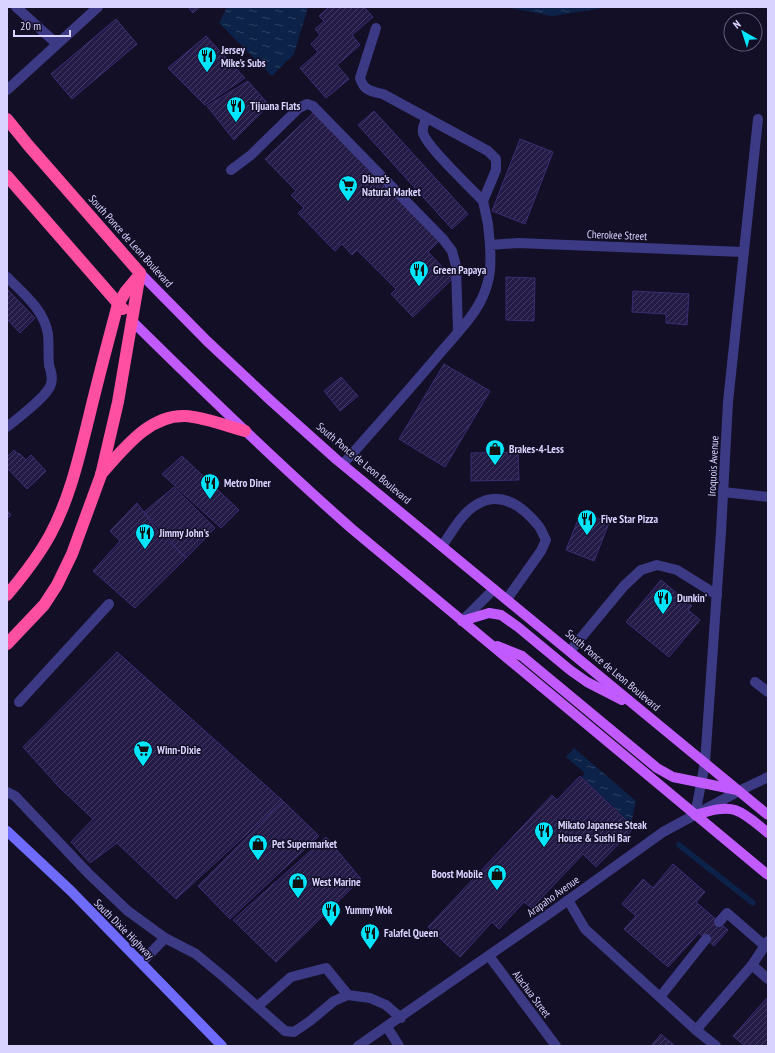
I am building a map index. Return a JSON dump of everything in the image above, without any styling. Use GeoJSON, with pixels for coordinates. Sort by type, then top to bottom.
{"type":"FeatureCollection","features":[{"type":"Feature","properties":{"kind":"highway","name":"South Ponce de Leon Boulevard"},"geometry":{"type":"LineString","coordinates":[[7,118],[32,151],[140,273]]}},
{"type":"Feature","properties":{"kind":"highway"},"geometry":{"type":"LineString","coordinates":[[8,182],[132,321]]}},
{"type":"Feature","properties":{"kind":"highway"},"geometry":{"type":"LineString","coordinates":[[7,595],[37,557],[50,535],[67,499],[118,304],[140,273]]}},
{"type":"Feature","properties":{"kind":"highway"},"geometry":{"type":"LineString","coordinates":[[7,644],[44,605],[72,554],[100,475],[118,402],[140,273]]}},
{"type":"Feature","properties":{"kind":"highway"},"geometry":{"type":"LineString","coordinates":[[100,475],[127,445],[148,427],[168,418],[185,416],[245,431]]}},
{"type":"Feature","properties":{"kind":"main road","name":"South Ponce de Leon Boulevard"},"geometry":{"type":"LineString","coordinates":[[140,273],[226,359],[343,464],[768,815]]}},
{"type":"Feature","properties":{"kind":"main road"},"geometry":{"type":"LineString","coordinates":[[132,321],[303,486],[352,529],[768,875]]}},
{"type":"Feature","properties":{"kind":"main road"},"geometry":{"type":"LineString","coordinates":[[462,621],[489,613],[501,615],[587,682],[642,711]]}},
{"type":"Feature","properties":{"kind":"main road"},"geometry":{"type":"LineString","coordinates":[[487,642],[522,656],[658,768],[673,777],[739,791]]}},
{"type":"Feature","properties":{"kind":"main road"},"geometry":{"type":"LineString","coordinates":[[695,815],[723,809],[734,810],[751,819],[768,833]]}},
{"type":"Feature","properties":{"kind":"main road","name":"South Dixie Highway"},"geometry":{"type":"LineString","coordinates":[[7,831],[71,891],[217,1044]]}},
{"type":"Feature","properties":{"kind":"street"},"geometry":{"type":"LineString","coordinates":[[16,7],[57,44]]}},
{"type":"Feature","properties":{"kind":"street"},"geometry":{"type":"LineString","coordinates":[[7,90],[98,7]]}},
{"type":"Feature","properties":{"kind":"street"},"geometry":{"type":"LineString","coordinates":[[376,28],[360,78],[362,85],[368,91],[383,94],[488,151],[496,159],[496,170],[483,201]]}},
{"type":"Feature","properties":{"kind":"street"},"geometry":{"type":"LineString","coordinates":[[231,170],[251,155],[299,108],[307,104],[313,106],[443,239],[452,252],[456,266],[458,292],[458,332]]}},
{"type":"Feature","properties":{"kind":"street"},"geometry":{"type":"LineString","coordinates":[[343,464],[458,332],[473,313],[487,284],[491,267],[490,245],[488,224],[483,201],[432,147],[424,135],[422,127],[427,118]]}},
{"type":"Feature","properties":{"kind":"street","name":"Iroquois Avenue"},"geometry":{"type":"LineString","coordinates":[[695,815],[705,763],[724,492],[728,402],[758,119]]}},
{"type":"Feature","properties":{"kind":"street","name":"Cherokee Street"},"geometry":{"type":"LineString","coordinates":[[490,245],[518,243],[744,252]]}},
{"type":"Feature","properties":{"kind":"street"},"geometry":{"type":"LineString","coordinates":[[7,278],[33,302],[44,322],[48,334],[49,365],[52,373],[51,384],[46,393],[7,427]]}},
{"type":"Feature","properties":{"kind":"street"},"geometry":{"type":"LineString","coordinates":[[724,492],[768,497]]}},
{"type":"Feature","properties":{"kind":"street"},"geometry":{"type":"LineString","coordinates":[[442,546],[464,516],[475,506],[487,499],[500,499],[517,504],[538,525],[546,540],[541,551],[507,599]]}},
{"type":"Feature","properties":{"kind":"street"},"geometry":{"type":"LineString","coordinates":[[570,651],[624,586],[641,570],[657,565],[677,570],[717,596]]}},
{"type":"Feature","properties":{"kind":"street"},"geometry":{"type":"LineString","coordinates":[[462,621],[494,588]]}},
{"type":"Feature","properties":{"kind":"street"},"geometry":{"type":"LineString","coordinates":[[19,702],[109,604]]}},
{"type":"Feature","properties":{"kind":"street"},"geometry":{"type":"LineString","coordinates":[[755,682],[768,692]]}},
{"type":"Feature","properties":{"kind":"street","name":"Arapaho Avenue"},"geometry":{"type":"LineString","coordinates":[[358,1046],[401,1018],[663,832],[768,777]]}},
{"type":"Feature","properties":{"kind":"street"},"geometry":{"type":"LineString","coordinates":[[7,792],[15,796],[88,873],[128,910],[165,938],[196,954],[258,1006],[285,1031],[294,1032],[334,1001],[348,995],[370,998],[386,1005],[401,1018]]}},
{"type":"Feature","properties":{"kind":"street"},"geometry":{"type":"LineString","coordinates":[[568,900],[585,929],[696,1030],[716,1046]]}},
{"type":"Feature","properties":{"kind":"street"},"geometry":{"type":"LineString","coordinates":[[696,1030],[752,965],[766,944],[726,913],[719,922]]}},
{"type":"Feature","properties":{"kind":"street"},"geometry":{"type":"LineString","coordinates":[[141,963],[165,938]]}},
{"type":"Feature","properties":{"kind":"street"},"geometry":{"type":"LineString","coordinates":[[660,997],[706,939]]}},
{"type":"Feature","properties":{"kind":"street","name":"Alachua Street"},"geometry":{"type":"LineString","coordinates":[[489,956],[556,1046]]}},
{"type":"Feature","properties":{"kind":"street"},"geometry":{"type":"LineString","coordinates":[[752,965],[768,979]]}},
{"type":"Feature","properties":{"kind":"street"},"geometry":{"type":"LineString","coordinates":[[258,1006],[291,977],[326,968],[348,995]]}},
{"type":"Feature","properties":{"kind":"street"},"geometry":{"type":"LineString","coordinates":[[387,1027],[399,1046]]}},
{"type":"Feature","properties":{"kind":"water"},"geometry":{"type":"Polygon","coordinates":[[[227,7],[308,7],[294,54],[272,76],[219,23],[227,7]]]}},
{"type":"Feature","properties":{"kind":"water"},"geometry":{"type":"Polygon","coordinates":[[[505,7],[610,7],[552,16],[505,7]]]}},
{"type":"Feature","properties":{"kind":"water"},"geometry":{"type":"Polygon","coordinates":[[[574,748],[636,801],[631,824],[582,777],[585,773],[566,757],[574,748]]]}},
{"type":"Feature","properties":{"kind":"building"},"geometry":{"type":"Polygon","coordinates":[[[188,7],[200,7],[193,13],[188,7]]]}},
{"type":"Feature","properties":{"kind":"building"},"geometry":{"type":"Polygon","coordinates":[[[329,7],[364,7],[373,17],[352,35],[360,45],[337,65],[349,79],[326,98],[300,68],[318,52],[311,44],[320,35],[315,29],[324,21],[319,16],[329,7]]]}},
{"type":"Feature","properties":{"kind":"building"},"geometry":{"type":"Polygon","coordinates":[[[116,19],[137,44],[72,99],[51,74],[116,19]]]}},
{"type":"Feature","properties":{"kind":"building","name":"Jersey Mike's Subs"},"geometry":{"type":"Polygon","coordinates":[[[206,36],[245,78],[205,105],[168,68],[206,36]]]}},
{"type":"Feature","properties":{"kind":"building","name":"Tijuana Flats"},"geometry":{"type":"Polygon","coordinates":[[[248,81],[269,105],[234,140],[207,106],[248,81]]]}},
{"type":"Feature","properties":{"kind":"building"},"geometry":{"type":"Polygon","coordinates":[[[374,111],[468,214],[452,229],[358,125],[374,111]]]}},
{"type":"Feature","properties":{"kind":"building"},"geometry":{"type":"Polygon","coordinates":[[[314,112],[439,241],[428,252],[453,278],[413,317],[391,294],[396,289],[357,250],[352,255],[342,244],[335,251],[298,213],[304,208],[291,195],[296,191],[265,159],[314,112]]]}},
{"type":"Feature","properties":{"kind":"building"},"geometry":{"type":"Polygon","coordinates":[[[520,139],[553,152],[525,224],[492,211],[520,139]]]}},
{"type":"Feature","properties":{"kind":"building"},"geometry":{"type":"Polygon","coordinates":[[[506,277],[535,278],[534,321],[506,320],[506,277]]]}},
{"type":"Feature","properties":{"kind":"building"},"geometry":{"type":"Polygon","coordinates":[[[7,289],[35,318],[20,333],[7,319],[7,289]]]}},
{"type":"Feature","properties":{"kind":"building"},"geometry":{"type":"Polygon","coordinates":[[[633,291],[689,294],[687,325],[666,323],[666,314],[632,312],[633,291]]]}},
{"type":"Feature","properties":{"kind":"building"},"geometry":{"type":"Polygon","coordinates":[[[444,364],[490,391],[445,467],[399,439],[444,364]]]}},
{"type":"Feature","properties":{"kind":"building"},"geometry":{"type":"Polygon","coordinates":[[[341,377],[358,396],[340,411],[324,391],[341,377]]]}},
{"type":"Feature","properties":{"kind":"building"},"geometry":{"type":"Polygon","coordinates":[[[14,450],[26,460],[31,455],[46,471],[27,489],[7,468],[7,457],[14,450]]]}},
{"type":"Feature","properties":{"kind":"building","name":"Brakes-4-Less"},"geometry":{"type":"Polygon","coordinates":[[[518,452],[519,480],[471,481],[471,453],[518,452]]]}},
{"type":"Feature","properties":{"kind":"building","name":"Metro Diner"},"geometry":{"type":"Polygon","coordinates":[[[182,456],[239,510],[221,528],[162,474],[182,456]]]}},
{"type":"Feature","properties":{"kind":"building"},"geometry":{"type":"Polygon","coordinates":[[[174,487],[215,528],[186,558],[144,512],[174,487]]]}},
{"type":"Feature","properties":{"kind":"building","name":"Jimmy John's"},"geometry":{"type":"Polygon","coordinates":[[[137,503],[158,531],[186,558],[135,608],[93,571],[120,541],[110,531],[137,503]]]}},
{"type":"Feature","properties":{"kind":"building"},"geometry":{"type":"Polygon","coordinates":[[[7,510],[11,515],[7,519],[7,510]]]}},
{"type":"Feature","properties":{"kind":"building","name":"Five Star Pizza"},"geometry":{"type":"Polygon","coordinates":[[[581,512],[609,523],[594,561],[566,550],[581,512]]]}},
{"type":"Feature","properties":{"kind":"building","name":"Dunkin'"},"geometry":{"type":"Polygon","coordinates":[[[661,580],[692,606],[688,610],[700,620],[669,657],[626,622],[661,580]]]}},
{"type":"Feature","properties":{"kind":"building","name":"Winn-Dixie"},"geometry":{"type":"Polygon","coordinates":[[[117,652],[283,801],[176,899],[117,843],[90,863],[71,842],[93,819],[59,787],[23,747],[117,652]]]}},
{"type":"Feature","properties":{"kind":"building"},"geometry":{"type":"Polygon","coordinates":[[[580,776],[634,828],[596,867],[583,854],[532,908],[524,902],[499,929],[492,922],[460,957],[428,927],[552,795],[557,800],[580,776]]]}},
{"type":"Feature","properties":{"kind":"building","name":"Pet Supermarket"},"geometry":{"type":"Polygon","coordinates":[[[283,801],[319,836],[230,919],[198,886],[283,801]]]}},
{"type":"Feature","properties":{"kind":"building","name":"West Marine"},"geometry":{"type":"Polygon","coordinates":[[[326,837],[361,879],[276,962],[233,920],[326,837]]]}},
{"type":"Feature","properties":{"kind":"building"},"geometry":{"type":"Polygon","coordinates":[[[673,864],[705,892],[696,902],[728,930],[714,946],[699,933],[668,967],[624,929],[636,916],[622,904],[643,879],[653,888],[673,864]]]}},
{"type":"Feature","properties":{"kind":"building"},"geometry":{"type":"Polygon","coordinates":[[[767,998],[768,1046],[745,1046],[733,1036],[767,998]]]}},
{"type":"Feature","properties":{"kind":"building"},"geometry":{"type":"Polygon","coordinates":[[[661,1034],[675,1046],[651,1046],[661,1034]]]}},
{"type":"Feature","properties":{"kind":"waterway"},"geometry":{"type":"LineString","coordinates":[[679,845],[753,903]]}},
{"type":"Feature","properties":{"kind":"place","name":"Jersey Mike's Subs"},"geometry":{"type":"Point","coordinates":[207,73]}},
{"type":"Feature","properties":{"kind":"place","name":"Tijuana Flats"},"geometry":{"type":"Point","coordinates":[236,123]}},
{"type":"Feature","properties":{"kind":"place","name":"Diane's Natural Market"},"geometry":{"type":"Point","coordinates":[348,202]}},
{"type":"Feature","properties":{"kind":"place","name":"Green Papaya"},"geometry":{"type":"Point","coordinates":[419,287]}},
{"type":"Feature","properties":{"kind":"place","name":"Brakes-4-Less"},"geometry":{"type":"Point","coordinates":[495,466]}},
{"type":"Feature","properties":{"kind":"place","name":"Metro Diner"},"geometry":{"type":"Point","coordinates":[210,500]}},
{"type":"Feature","properties":{"kind":"place","name":"Five Star Pizza"},"geometry":{"type":"Point","coordinates":[587,536]}},
{"type":"Feature","properties":{"kind":"place","name":"Jimmy John's"},"geometry":{"type":"Point","coordinates":[145,550]}},
{"type":"Feature","properties":{"kind":"place","name":"Dunkin'"},"geometry":{"type":"Point","coordinates":[663,615]}},
{"type":"Feature","properties":{"kind":"place","name":"Winn-Dixie"},"geometry":{"type":"Point","coordinates":[143,767]}},
{"type":"Feature","properties":{"kind":"place","name":"Mikato Japanese Steak House & Sushi Bar"},"geometry":{"type":"Point","coordinates":[544,848]}},
{"type":"Feature","properties":{"kind":"place","name":"Pet Supermarket"},"geometry":{"type":"Point","coordinates":[258,861]}},
{"type":"Feature","properties":{"kind":"place","name":"Boost Mobile"},"geometry":{"type":"Point","coordinates":[497,891]}},
{"type":"Feature","properties":{"kind":"place","name":"West Marine"},"geometry":{"type":"Point","coordinates":[298,899]}},
{"type":"Feature","properties":{"kind":"place","name":"Yummy Wok"},"geometry":{"type":"Point","coordinates":[331,927]}},
{"type":"Feature","properties":{"kind":"place","name":"Falafel Queen"},"geometry":{"type":"Point","coordinates":[370,950]}}]}
